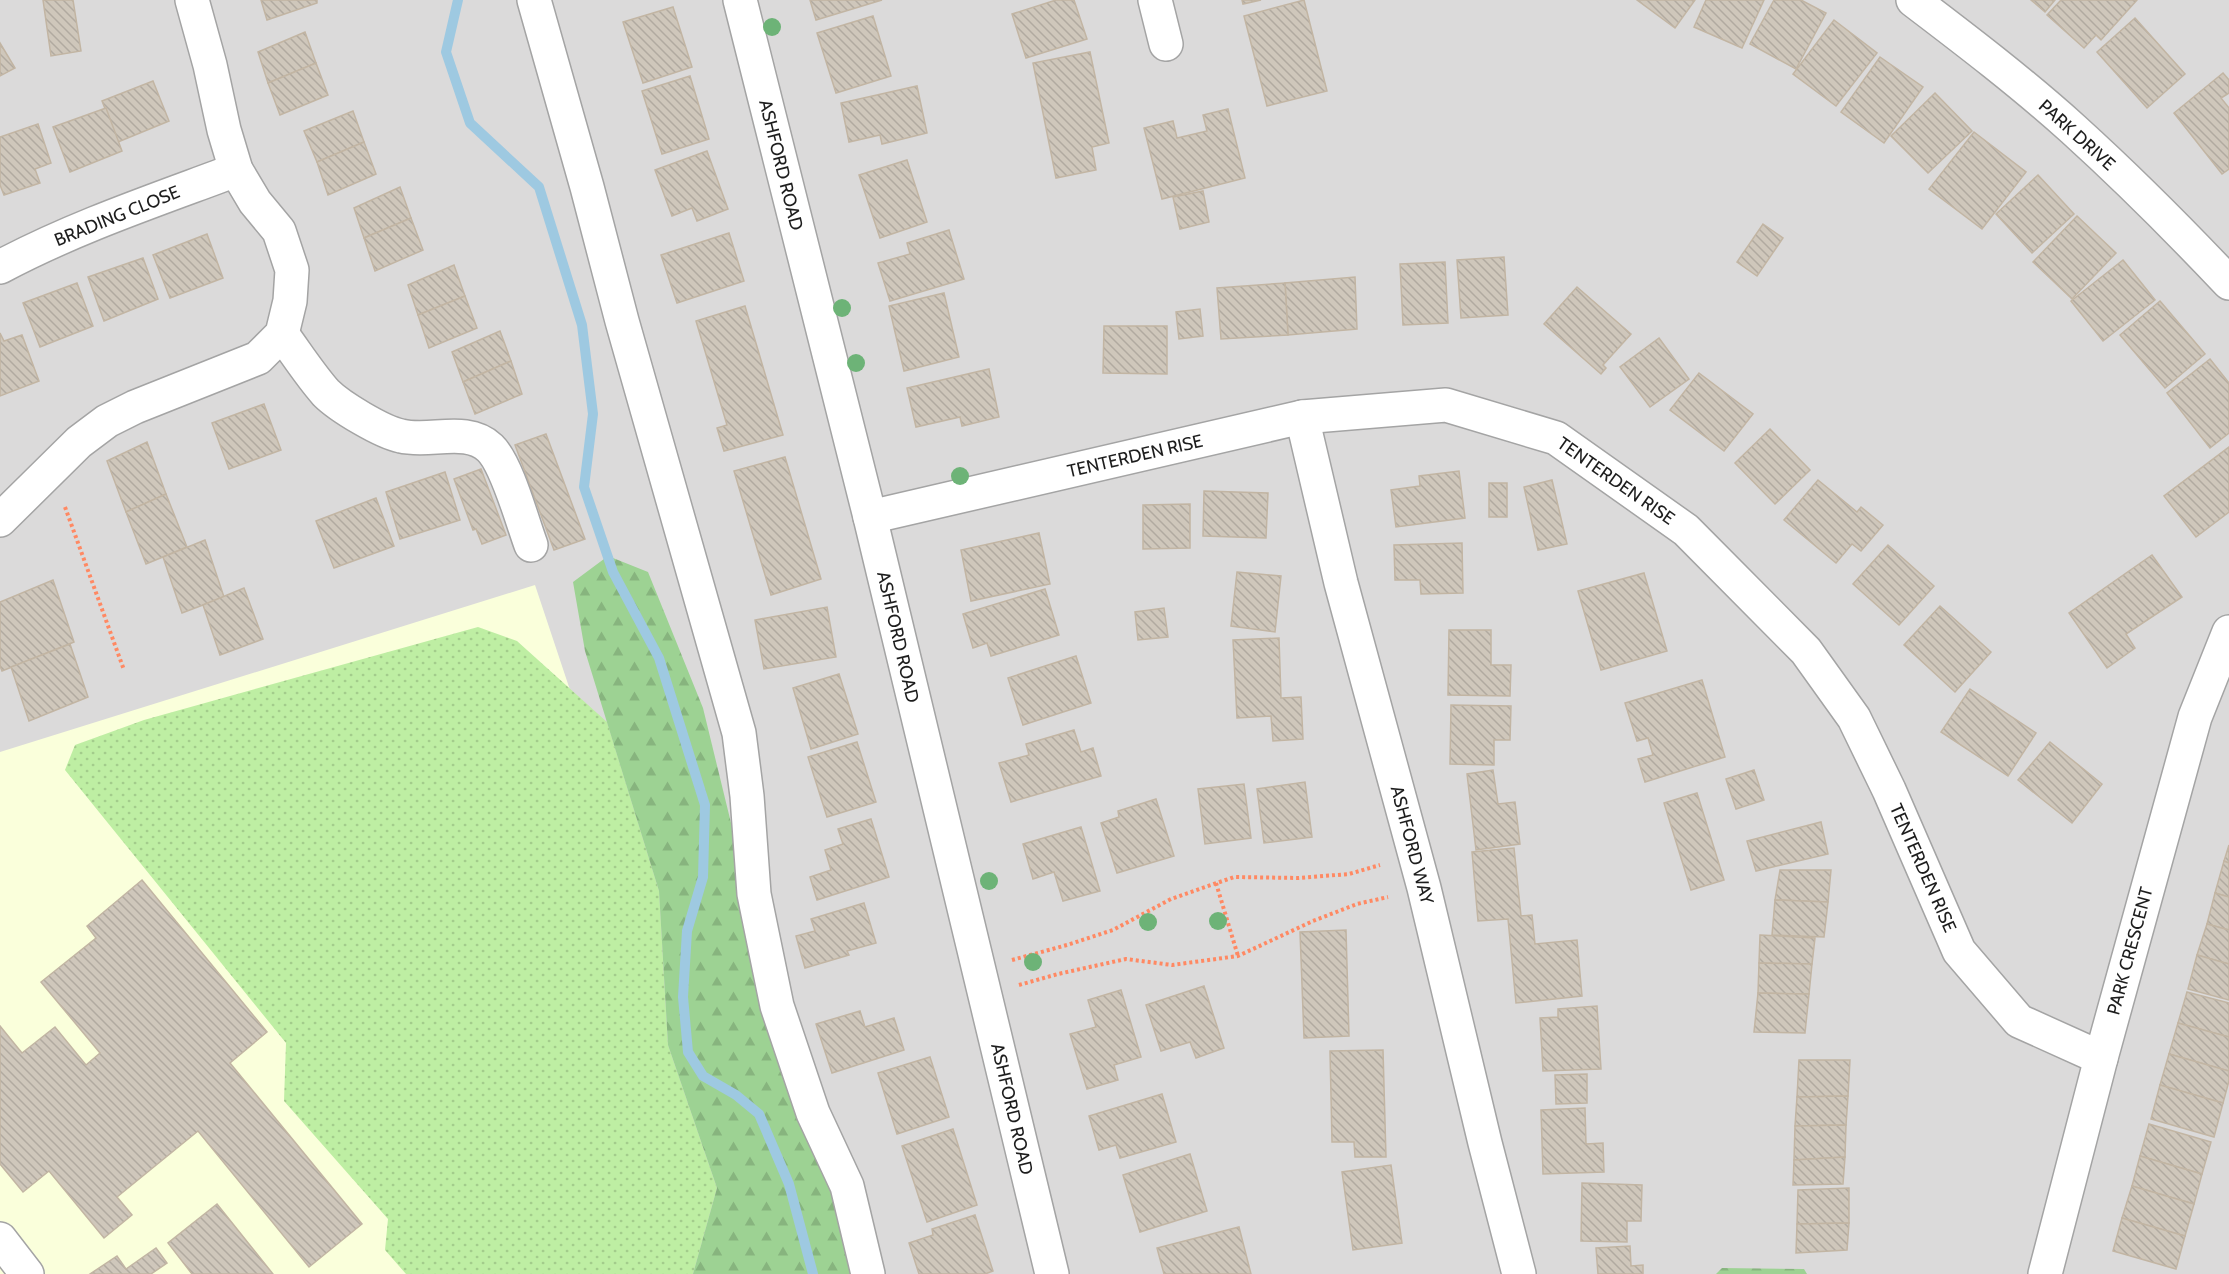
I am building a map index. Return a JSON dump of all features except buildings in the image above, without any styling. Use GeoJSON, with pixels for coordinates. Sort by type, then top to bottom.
{"type":"FeatureCollection","features":[{"type":"Feature","properties":{"kind":"street"},"geometry":{"type":"LineString","coordinates":[[0,520],[79,442],[107,421],[135,407],[258,358],[282,334],[290,301],[292,270],[279,231],[255,202],[236,170],[192,0]]}},
{"type":"Feature","properties":{"kind":"street"},"geometry":{"type":"LineString","coordinates":[[534,0],[739,733],[747,796],[754,894],[777,1006],[813,1113],[847,1186],[868,1274]]}},
{"type":"Feature","properties":{"kind":"street","name":"ASHFORD ROAD"},"geometry":{"type":"LineString","coordinates":[[740,0],[870,517],[1052,1274]]}},
{"type":"Feature","properties":{"kind":"street"},"geometry":{"type":"LineString","coordinates":[[1155,0],[1166,44]]}},
{"type":"Feature","properties":{"kind":"street","name":"PARK DRIVE"},"geometry":{"type":"LineString","coordinates":[[1912,0],[1967,41],[2073,129],[2170,221],[2229,283]]}},
{"type":"Feature","properties":{"kind":"street","name":"BRADING CLOSE"},"geometry":{"type":"LineString","coordinates":[[0,267],[30,251],[131,209],[236,170]]}},
{"type":"Feature","properties":{"kind":"street"},"geometry":{"type":"LineString","coordinates":[[282,334],[327,394],[361,418],[401,436],[471,437],[491,449],[502,465],[531,544]]}},
{"type":"Feature","properties":{"kind":"street","name":"TENTERDEN RISE"},"geometry":{"type":"LineString","coordinates":[[870,517],[1302,417],[1446,405],[1556,438],[1686,530],[1806,651],[1854,718],[1889,790],[1959,951],[2019,1021],[2101,1058]]}},
{"type":"Feature","properties":{"kind":"street","name":"ASHFORD WAY"},"geometry":{"type":"LineString","coordinates":[[1302,417],[1341,583],[1424,888],[1519,1274]]}},
{"type":"Feature","properties":{"kind":"street","name":"PARK CRESCENT"},"geometry":{"type":"LineString","coordinates":[[2045,1274],[2101,1058],[2195,717],[2229,632]]}},
{"type":"Feature","properties":{"kind":"street"},"geometry":{"type":"LineString","coordinates":[[0,1239],[27,1274]]}},
{"type":"Feature","properties":{"kind":"path"},"geometry":{"type":"LineString","coordinates":[[51,470],[124,670]]}},
{"type":"Feature","properties":{"kind":"path"},"geometry":{"type":"LineString","coordinates":[[982,981],[1067,945],[1113,930],[1171,898],[1233,877],[1299,878],[1349,874],[1415,855]]}},
{"type":"Feature","properties":{"kind":"path"},"geometry":{"type":"LineString","coordinates":[[1216,883],[1238,956]]}},
{"type":"Feature","properties":{"kind":"path"},"geometry":{"type":"LineString","coordinates":[[982,981],[1058,974],[1126,959],[1172,965],[1238,956],[1313,921],[1357,904],[1424,888]]}},
{"type":"Feature","properties":{"kind":"shaded area"},"geometry":{"type":"Polygon","coordinates":[[[0,0],[2229,0],[2229,1274],[0,1274],[0,0]]]}},
{"type":"Feature","properties":{"kind":"shaded area"},"geometry":{"type":"Polygon","coordinates":[[[535,585],[642,906],[582,1274],[0,1274],[0,752],[535,585]]]}},
{"type":"Feature","properties":{"kind":"green space"},"geometry":{"type":"Polygon","coordinates":[[[608,556],[648,572],[703,708],[751,905],[850,1229],[860,1274],[693,1274],[717,1188],[668,1045],[659,891],[585,651],[573,582],[608,556]]]}},
{"type":"Feature","properties":{"kind":"green space"},"geometry":{"type":"Polygon","coordinates":[[[478,627],[517,641],[607,722],[659,891],[668,1045],[717,1188],[693,1274],[406,1274],[385,1250],[388,1219],[284,1101],[286,1043],[65,770],[75,745],[144,720],[478,627]]]}},
{"type":"Feature","properties":{"kind":"green space"},"geometry":{"type":"Polygon","coordinates":[[[1722,1268],[1804,1269],[1807,1274],[1716,1274],[1722,1268]]]}},
{"type":"Feature","properties":{"kind":"waterway"},"geometry":{"type":"LineString","coordinates":[[458,0],[446,52],[470,123],[539,187],[582,325],[593,414],[584,487],[613,572],[659,658],[705,805],[703,877],[687,931],[683,997],[688,1052],[703,1076],[736,1095],[759,1114],[789,1184],[813,1274]]}}]}
